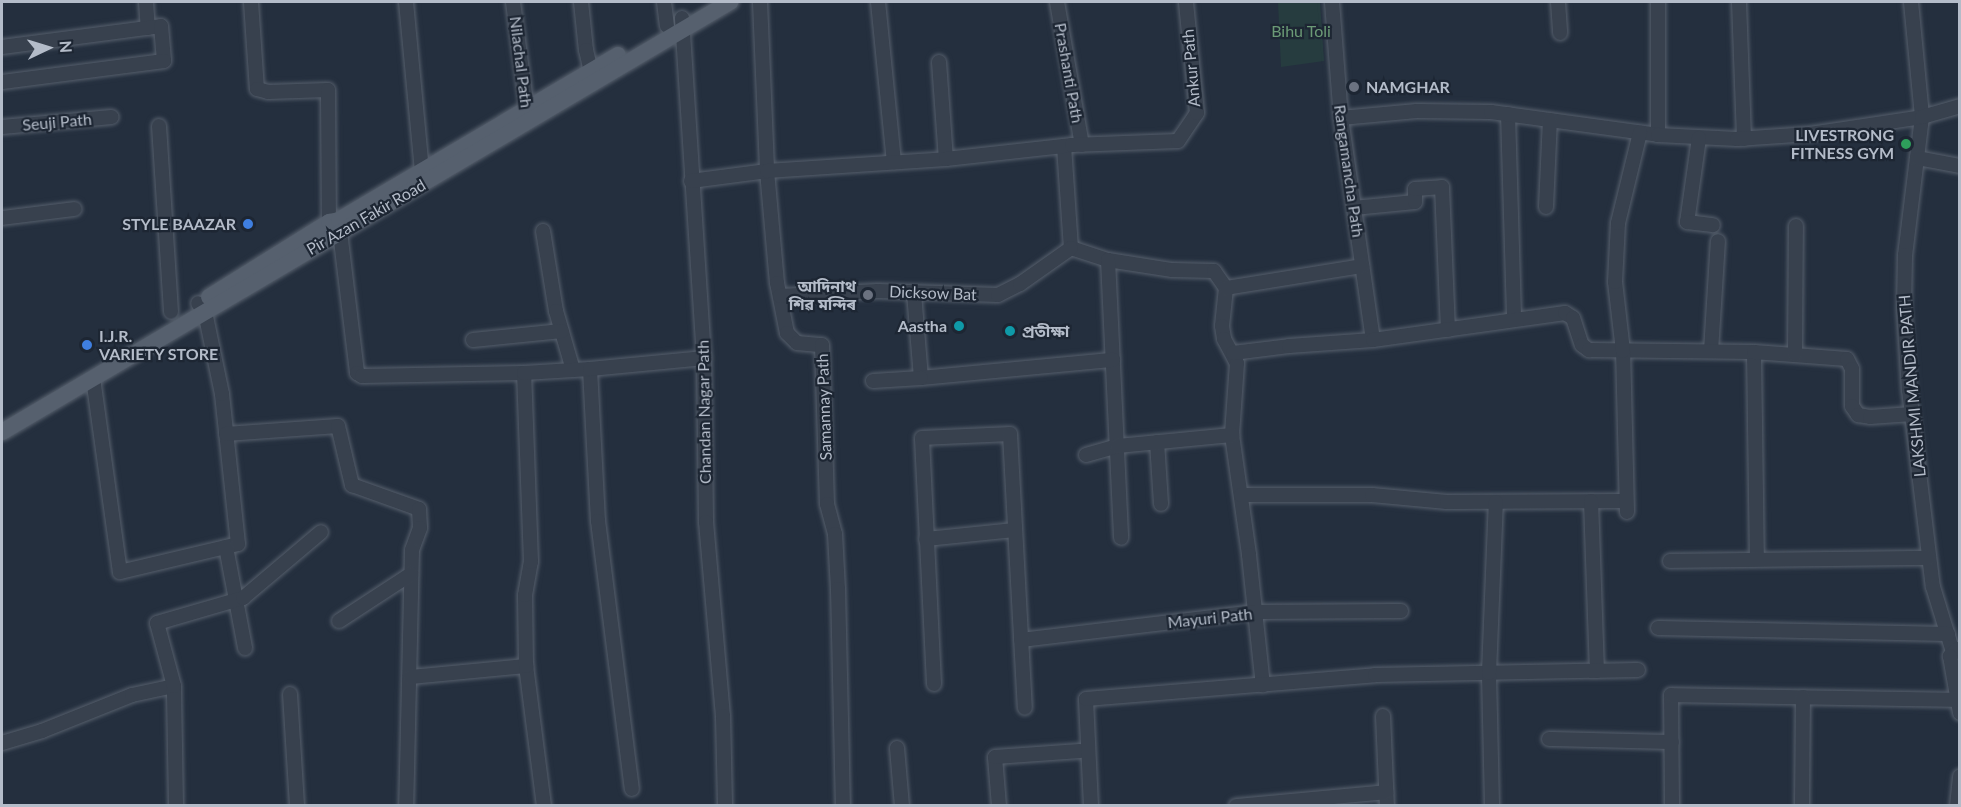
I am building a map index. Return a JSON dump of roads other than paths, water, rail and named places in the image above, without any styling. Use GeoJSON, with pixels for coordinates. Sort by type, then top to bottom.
{"type":"FeatureCollection","features":[{"type":"Feature","properties":{"kind":"main road","name":"Pir Azan Fakir Road"},"geometry":{"type":"LineString","coordinates":[[2,419],[201,307],[334,227],[339,220],[425,176],[528,116],[710,2]]}},
{"type":"Feature","properties":{"kind":"main road","name":"Pir Azan Fakir Road"},"geometry":{"type":"LineString","coordinates":[[528,116],[591,71],[677,24],[730,2]]}},
{"type":"Feature","properties":{"kind":"main road","name":"Pir Azan Fakir Road"},"geometry":{"type":"LineString","coordinates":[[2,432],[93,378],[201,307]]}},
{"type":"Feature","properties":{"kind":"street"},"geometry":{"type":"LineString","coordinates":[[146,2],[148,28]]}},
{"type":"Feature","properties":{"kind":"street"},"geometry":{"type":"LineString","coordinates":[[251,2],[257,89],[268,92],[328,90],[334,227],[357,373],[362,376],[524,373],[704,358]]}},
{"type":"Feature","properties":{"kind":"street"},"geometry":{"type":"LineString","coordinates":[[406,2],[425,176]]}},
{"type":"Feature","properties":{"kind":"street","name":"Nilachal Path"},"geometry":{"type":"LineString","coordinates":[[513,2],[528,116]]}},
{"type":"Feature","properties":{"kind":"street"},"geometry":{"type":"LineString","coordinates":[[581,2],[586,50],[591,71]]}},
{"type":"Feature","properties":{"kind":"street","name":"Chandan Nagar Path"},"geometry":{"type":"LineString","coordinates":[[664,2],[677,24],[691,181],[704,358],[706,522],[723,716],[725,806]]}},
{"type":"Feature","properties":{"kind":"street","name":"Samannay Path"},"geometry":{"type":"LineString","coordinates":[[759,2],[767,171],[780,296],[788,333],[797,343],[822,345],[827,504],[836,534],[843,806]]}},
{"type":"Feature","properties":{"kind":"street"},"geometry":{"type":"LineString","coordinates":[[878,2],[894,162]]}},
{"type":"Feature","properties":{"kind":"street","name":"Prashanti Path"},"geometry":{"type":"LineString","coordinates":[[1058,2],[1082,145]]}},
{"type":"Feature","properties":{"kind":"street","name":"Ankur Path"},"geometry":{"type":"LineString","coordinates":[[1082,145],[1178,141],[1197,112],[1186,2]]}},
{"type":"Feature","properties":{"kind":"street","name":"Rangamancha Path"},"geometry":{"type":"LineString","coordinates":[[1332,2],[1341,118],[1372,340]]}},
{"type":"Feature","properties":{"kind":"street"},"geometry":{"type":"LineString","coordinates":[[1558,2],[1560,33]]}},
{"type":"Feature","properties":{"kind":"street"},"geometry":{"type":"LineString","coordinates":[[1658,2],[1658,135]]}},
{"type":"Feature","properties":{"kind":"street"},"geometry":{"type":"LineString","coordinates":[[1739,2],[1744,139]]}},
{"type":"Feature","properties":{"kind":"street","name":"LAKSHMI MANDIR PATH"},"geometry":{"type":"LineString","coordinates":[[1911,2],[1922,117],[1905,266],[1904,309],[1911,414],[1933,587],[1948,634],[1956,650],[1950,656],[1958,706]]}},
{"type":"Feature","properties":{"kind":"street"},"geometry":{"type":"LineString","coordinates":[[2,47],[161,26],[164,60],[2,82]]}},
{"type":"Feature","properties":{"kind":"street"},"geometry":{"type":"LineString","coordinates":[[939,62],[946,159]]}},
{"type":"Feature","properties":{"kind":"street"},"geometry":{"type":"LineString","coordinates":[[1341,118],[1417,111],[1508,114],[1658,135],[1744,139],[1810,134],[1922,117],[1959,106]]}},
{"type":"Feature","properties":{"kind":"street"},"geometry":{"type":"LineString","coordinates":[[1508,114],[1514,319]]}},
{"type":"Feature","properties":{"kind":"street","name":"Seuji Path"},"geometry":{"type":"LineString","coordinates":[[2,127],[112,117]]}},
{"type":"Feature","properties":{"kind":"street"},"geometry":{"type":"LineString","coordinates":[[1546,207],[1550,120]]}},
{"type":"Feature","properties":{"kind":"street"},"geometry":{"type":"LineString","coordinates":[[159,126],[171,312]]}},
{"type":"Feature","properties":{"kind":"street"},"geometry":{"type":"LineString","coordinates":[[1240,495],[1372,495],[1447,502],[1591,501],[1626,506],[1623,351],[1615,282],[1618,223],[1640,133]]}},
{"type":"Feature","properties":{"kind":"street"},"geometry":{"type":"LineString","coordinates":[[1699,138],[1687,222],[1713,225]]}},
{"type":"Feature","properties":{"kind":"street"},"geometry":{"type":"LineString","coordinates":[[691,181],[767,171],[946,159],[1082,145]]}},
{"type":"Feature","properties":{"kind":"street"},"geometry":{"type":"LineString","coordinates":[[1064,146],[1071,248],[1108,260],[1172,270],[1214,271],[1226,288],[1222,326],[1224,339],[1237,363],[1232,435],[1263,685]]}},
{"type":"Feature","properties":{"kind":"street"},"geometry":{"type":"LineString","coordinates":[[1917,158],[1959,166]]}},
{"type":"Feature","properties":{"kind":"street"},"geometry":{"type":"LineString","coordinates":[[1354,208],[1415,202],[1415,189],[1442,187],[1448,330]]}},
{"type":"Feature","properties":{"kind":"street"},"geometry":{"type":"LineString","coordinates":[[2,218],[74,209]]}},
{"type":"Feature","properties":{"kind":"street"},"geometry":{"type":"LineString","coordinates":[[1795,355],[1796,225]]}},
{"type":"Feature","properties":{"kind":"street"},"geometry":{"type":"LineString","coordinates":[[543,231],[556,311],[573,370]]}},
{"type":"Feature","properties":{"kind":"street"},"geometry":{"type":"LineString","coordinates":[[1711,351],[1718,241]]}},
{"type":"Feature","properties":{"kind":"street","name":"Dicksow Bat"},"geometry":{"type":"LineString","coordinates":[[780,296],[878,291],[998,295],[1020,284],[1071,248]]}},
{"type":"Feature","properties":{"kind":"street"},"geometry":{"type":"LineString","coordinates":[[1108,260],[1121,538]]}},
{"type":"Feature","properties":{"kind":"street"},"geometry":{"type":"LineString","coordinates":[[1226,288],[1362,266]]}},
{"type":"Feature","properties":{"kind":"street"},"geometry":{"type":"LineString","coordinates":[[914,293],[921,378]]}},
{"type":"Feature","properties":{"kind":"street"},"geometry":{"type":"LineString","coordinates":[[93,378],[120,572],[238,544],[222,394],[201,307]]}},
{"type":"Feature","properties":{"kind":"street"},"geometry":{"type":"LineString","coordinates":[[1233,353],[1372,340],[1565,313],[1573,318],[1582,345],[1589,351],[1754,352],[1847,359],[1852,369],[1852,406],[1858,415],[1870,417],[1911,414]]}},
{"type":"Feature","properties":{"kind":"street"},"geometry":{"type":"LineString","coordinates":[[472,340],[562,331]]}},
{"type":"Feature","properties":{"kind":"street"},"geometry":{"type":"LineString","coordinates":[[1754,352],[1757,559]]}},
{"type":"Feature","properties":{"kind":"street"},"geometry":{"type":"LineString","coordinates":[[873,381],[1113,360]]}},
{"type":"Feature","properties":{"kind":"street"},"geometry":{"type":"LineString","coordinates":[[590,369],[598,521],[632,789]]}},
{"type":"Feature","properties":{"kind":"street"},"geometry":{"type":"LineString","coordinates":[[524,373],[531,562],[525,595],[526,666],[544,806]]}},
{"type":"Feature","properties":{"kind":"street"},"geometry":{"type":"LineString","coordinates":[[226,434],[338,426],[352,485],[419,509],[420,528],[412,550],[410,676],[405,747],[406,806]]}},
{"type":"Feature","properties":{"kind":"street"},"geometry":{"type":"LineString","coordinates":[[934,684],[922,438],[1010,434],[1025,708]]}},
{"type":"Feature","properties":{"kind":"street"},"geometry":{"type":"LineString","coordinates":[[1086,455],[1117,446],[1232,435]]}},
{"type":"Feature","properties":{"kind":"street"},"geometry":{"type":"LineString","coordinates":[[1157,442],[1161,504]]}},
{"type":"Feature","properties":{"kind":"street"},"geometry":{"type":"LineString","coordinates":[[1591,501],[1597,671]]}},
{"type":"Feature","properties":{"kind":"street"},"geometry":{"type":"LineString","coordinates":[[1492,806],[1490,673],[1496,502]]}},
{"type":"Feature","properties":{"kind":"street"},"geometry":{"type":"LineString","coordinates":[[926,539],[1015,530]]}},
{"type":"Feature","properties":{"kind":"street"},"geometry":{"type":"LineString","coordinates":[[176,806],[174,686],[157,623],[237,599],[270,577],[321,532]]}},
{"type":"Feature","properties":{"kind":"street"},"geometry":{"type":"LineString","coordinates":[[226,547],[245,648]]}},
{"type":"Feature","properties":{"kind":"street"},"geometry":{"type":"LineString","coordinates":[[1670,561],[1929,558]]}},
{"type":"Feature","properties":{"kind":"street"},"geometry":{"type":"LineString","coordinates":[[339,621],[411,574]]}},
{"type":"Feature","properties":{"kind":"street","name":"Mayuri Path"},"geometry":{"type":"LineString","coordinates":[[1021,640],[1255,612],[1401,611]]}},
{"type":"Feature","properties":{"kind":"street"},"geometry":{"type":"LineString","coordinates":[[1658,628],[1948,634]]}},
{"type":"Feature","properties":{"kind":"street"},"geometry":{"type":"LineString","coordinates":[[410,676],[526,666]]}},
{"type":"Feature","properties":{"kind":"street"},"geometry":{"type":"LineString","coordinates":[[1091,806],[1086,699],[1375,675],[1638,670]]}},
{"type":"Feature","properties":{"kind":"street"},"geometry":{"type":"LineString","coordinates":[[2,743],[42,731],[132,695],[174,686]]}},
{"type":"Feature","properties":{"kind":"street"},"geometry":{"type":"LineString","coordinates":[[290,694],[297,806]]}},
{"type":"Feature","properties":{"kind":"street"},"geometry":{"type":"LineString","coordinates":[[1672,806],[1671,694],[1803,697],[1958,706]]}},
{"type":"Feature","properties":{"kind":"street"},"geometry":{"type":"LineString","coordinates":[[1802,806],[1803,697]]}},
{"type":"Feature","properties":{"kind":"street"},"geometry":{"type":"LineString","coordinates":[[1242,805],[1386,799],[1383,716]]}},
{"type":"Feature","properties":{"kind":"street"},"geometry":{"type":"LineString","coordinates":[[1549,739],[1672,742]]}},
{"type":"Feature","properties":{"kind":"street"},"geometry":{"type":"LineString","coordinates":[[897,748],[902,806]]}},
{"type":"Feature","properties":{"kind":"street"},"geometry":{"type":"LineString","coordinates":[[999,806],[995,757],[1080,752]]}},
{"type":"Feature","properties":{"kind":"street"},"geometry":{"type":"LineString","coordinates":[[1957,806],[1959,776]]}},
{"type":"Feature","properties":{"kind":"place","name":"NAMGHAR"},"geometry":{"type":"Point","coordinates":[1354,87]}},
{"type":"Feature","properties":{"kind":"place","name":"LIVESTRONG FITNESS GYM"},"geometry":{"type":"Point","coordinates":[1906,144]}},
{"type":"Feature","properties":{"kind":"place","name":"STYLE BAAZAR"},"geometry":{"type":"Point","coordinates":[248,224]}},
{"type":"Feature","properties":{"kind":"place","name":"আদিনাথ শিৱ মন্দিৰ"},"geometry":{"type":"Point","coordinates":[868,295]}},
{"type":"Feature","properties":{"kind":"place","name":"Aastha"},"geometry":{"type":"Point","coordinates":[959,326]}},
{"type":"Feature","properties":{"kind":"place","name":"প্রতীক্ষা"},"geometry":{"type":"Point","coordinates":[1010,331]}},
{"type":"Feature","properties":{"kind":"place","name":"I.J.R. VARIETY STORE"},"geometry":{"type":"Point","coordinates":[87,345]}},
{"type":"Feature","properties":{"kind":"park label","name":"Bihu Toli"},"geometry":{"type":"Point","coordinates":[1301,31]}}]}
